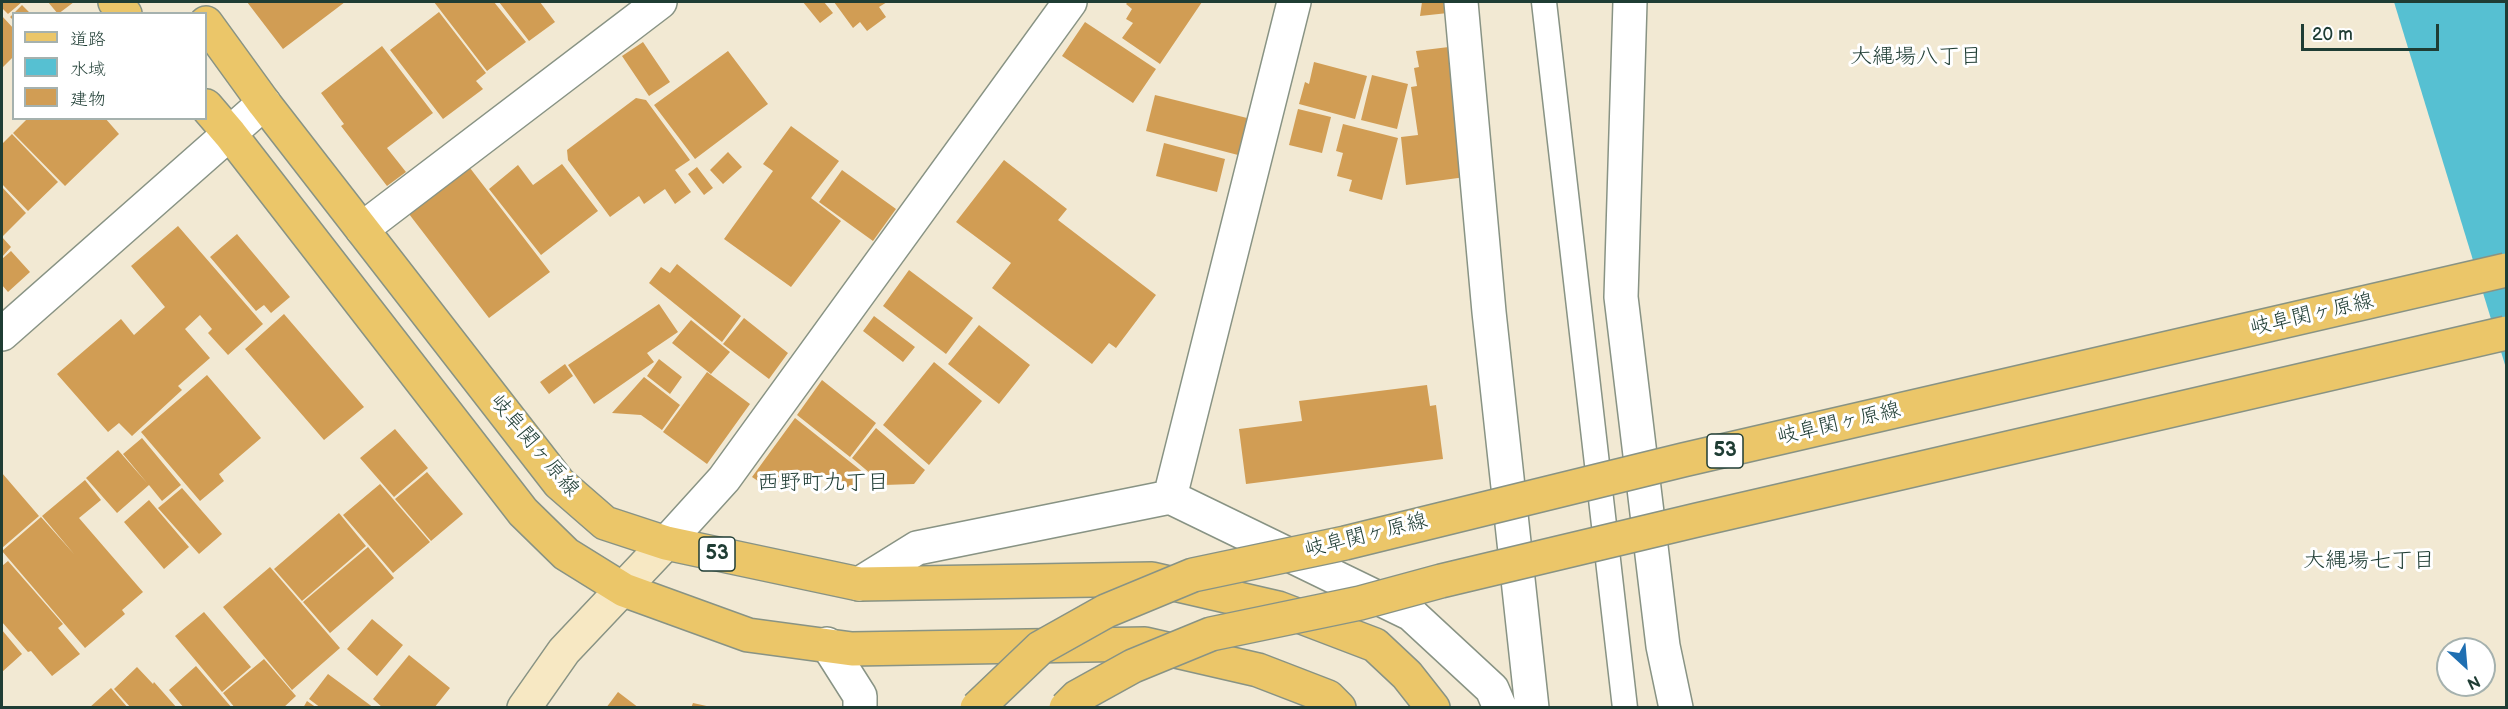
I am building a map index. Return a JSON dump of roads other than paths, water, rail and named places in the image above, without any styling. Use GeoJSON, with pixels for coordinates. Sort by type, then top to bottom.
{"type":"FeatureCollection","features":[{"type":"Feature","properties":{"kind":"main road","name":"岐阜関ヶ原線"},"geometry":{"type":"LineString","coordinates":[[207,24],[264,104],[559,483],[605,523],[666,543],[859,584],[1152,579],[1278,608],[1375,645],[1407,675],[1433,708]]}},
{"type":"Feature","properties":{"kind":"main road"},"geometry":{"type":"LineString","coordinates":[[207,107],[523,512],[566,554],[624,590],[748,635],[852,649],[1145,644],[1258,670],[1328,696],[1339,708]]}},
{"type":"Feature","properties":{"kind":"main road","name":"岐阜関ヶ原線"},"geometry":{"type":"LineString","coordinates":[[977,708],[1041,648],[1106,611],[1193,575],[1345,543],[1672,463],[2506,270]]}},
{"type":"Feature","properties":{"kind":"main road"},"geometry":{"type":"LineString","coordinates":[[1066,708],[1077,697],[1133,666],[1211,633],[1360,603],[1441,581],[1697,520],[2506,333]]}},
{"type":"Feature","properties":{"kind":"street"},"geometry":{"type":"LineString","coordinates":[[362,229],[660,2]]}},
{"type":"Feature","properties":{"kind":"street"},"geometry":{"type":"LineString","coordinates":[[524,708],[564,651],[624,590],[724,479],[1070,2]]}},
{"type":"Feature","properties":{"kind":"street"},"geometry":{"type":"LineString","coordinates":[[1170,497],[1294,2]]}},
{"type":"Feature","properties":{"kind":"street"},"geometry":{"type":"LineString","coordinates":[[1461,2],[1489,312],[1532,708]]}},
{"type":"Feature","properties":{"kind":"street"},"geometry":{"type":"LineString","coordinates":[[1630,2],[1621,297],[1663,646],[1676,708]]}},
{"type":"Feature","properties":{"kind":"street"},"geometry":{"type":"LineString","coordinates":[[2,333],[264,104]]}},
{"type":"Feature","properties":{"kind":"street"},"geometry":{"type":"LineString","coordinates":[[859,584],[917,548],[1170,497],[1411,614],[1492,689],[1500,708]]}},
{"type":"Feature","properties":{"kind":"street"},"geometry":{"type":"LineString","coordinates":[[827,644],[861,696],[860,708]]}},
{"type":"Feature","properties":{"kind":"lane"},"geometry":{"type":"LineString","coordinates":[[1544,2],[1625,708]]}},
{"type":"Feature","properties":{"kind":"water"},"geometry":{"type":"Polygon","coordinates":[[[2394,2],[2506,2],[2506,368],[2394,2]]]}},
{"type":"Feature","properties":{"kind":"district","name":"大縄場八丁目"},"geometry":{"type":"Point","coordinates":[1916,57]}},
{"type":"Feature","properties":{"kind":"district","name":"西野町九丁目"},"geometry":{"type":"Point","coordinates":[823,483]}},
{"type":"Feature","properties":{"kind":"district","name":"大縄場七丁目"},"geometry":{"type":"Point","coordinates":[2369,561]}}]}
